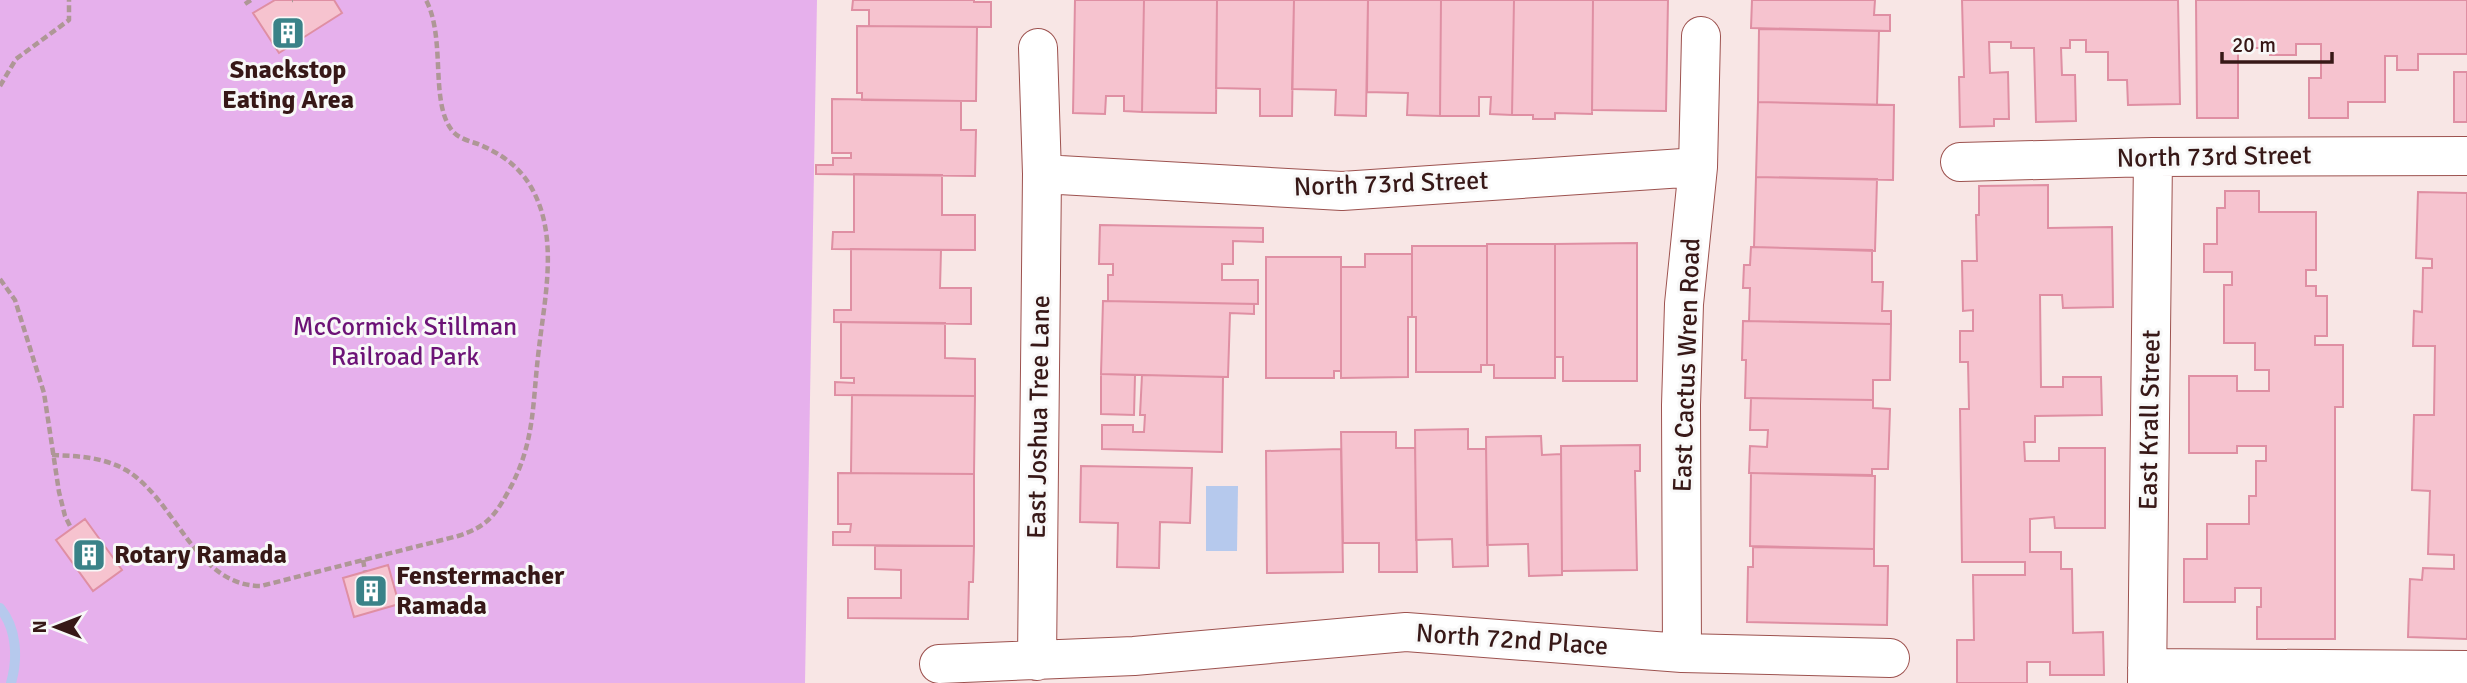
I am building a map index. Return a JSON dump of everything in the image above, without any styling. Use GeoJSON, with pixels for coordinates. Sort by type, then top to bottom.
{"type":"FeatureCollection","features":[{"type":"Feature","properties":{"kind":"street","name":"East Cactus Wren Road"},"geometry":{"type":"LineString","coordinates":[[1682,653],[1681,405],[1684,304],[1698,167],[1701,36]]}},
{"type":"Feature","properties":{"kind":"street","name":"East Joshua Tree Lane"},"geometry":{"type":"LineString","coordinates":[[1037,661],[1042,174],[1038,48]]}},
{"type":"Feature","properties":{"kind":"street","name":"North 73rd Street"},"geometry":{"type":"LineString","coordinates":[[1961,162],[2153,157],[2467,156]]}},
{"type":"Feature","properties":{"kind":"street","name":"East Krall Street"},"geometry":{"type":"LineString","coordinates":[[2147,675],[2153,157]]}},
{"type":"Feature","properties":{"kind":"street","name":"North 73rd Street"},"geometry":{"type":"LineString","coordinates":[[1042,174],[1342,191],[1698,167]]}},
{"type":"Feature","properties":{"kind":"street","name":"North 72nd Place"},"geometry":{"type":"LineString","coordinates":[[1134,670],[1406,632],[1682,653],[1890,658]]}},
{"type":"Feature","properties":{"kind":"street"},"geometry":{"type":"LineString","coordinates":[[939,664],[1037,661],[1134,670]]}},
{"type":"Feature","properties":{"kind":"street"},"geometry":{"type":"LineString","coordinates":[[2147,675],[2467,670]]}},
{"type":"Feature","properties":{"kind":"path"},"geometry":{"type":"LineString","coordinates":[[0,86],[16,59],[69,20],[69,0]]}},
{"type":"Feature","properties":{"kind":"path"},"geometry":{"type":"LineString","coordinates":[[245,4],[251,0]]}},
{"type":"Feature","properties":{"kind":"path"},"geometry":{"type":"LineString","coordinates":[[52,455],[85,456],[126,470],[146,485],[209,564],[222,576],[239,584],[261,586],[458,536],[486,524],[497,511],[518,474],[534,414],[548,259],[546,232],[531,187],[515,166],[499,154],[461,138],[451,129],[440,90],[433,13],[426,0]]}},
{"type":"Feature","properties":{"kind":"path"},"geometry":{"type":"LineString","coordinates":[[0,279],[15,300],[44,393],[50,423],[52,455],[65,516],[71,528]]}},
{"type":"Feature","properties":{"kind":"path"},"geometry":{"type":"LineString","coordinates":[[363,560],[365,571]]}},
{"type":"Feature","properties":{"kind":"green space","name":"McCormick Stillman Railroad Park"},"geometry":{"type":"Polygon","coordinates":[[[0,0],[817,0],[805,683],[0,683],[0,0]]]}},
{"type":"Feature","properties":{"kind":"water"},"geometry":{"type":"Polygon","coordinates":[[[1206,486],[1238,486],[1237,551],[1206,551],[1206,486]]]}},
{"type":"Feature","properties":{"kind":"building","name":"Snackstop Eating Area"},"geometry":{"type":"Polygon","coordinates":[[[275,0],[334,0],[342,13],[279,53],[253,13],[275,0]]]}},
{"type":"Feature","properties":{"kind":"building"},"geometry":{"type":"Polygon","coordinates":[[[853,0],[991,2],[991,27],[869,26],[869,10],[852,10],[853,0]]]}},
{"type":"Feature","properties":{"kind":"building"},"geometry":{"type":"Polygon","coordinates":[[[1075,0],[1144,0],[1142,112],[1124,111],[1124,96],[1106,96],[1105,114],[1073,113],[1075,0]]]}},
{"type":"Feature","properties":{"kind":"building"},"geometry":{"type":"Polygon","coordinates":[[[1144,0],[1217,0],[1216,113],[1142,112],[1144,0]]]}},
{"type":"Feature","properties":{"kind":"building"},"geometry":{"type":"Polygon","coordinates":[[[1217,0],[1294,0],[1292,116],[1260,116],[1260,89],[1216,88],[1217,0]]]}},
{"type":"Feature","properties":{"kind":"building"},"geometry":{"type":"Polygon","coordinates":[[[1294,0],[1368,0],[1366,116],[1335,115],[1336,90],[1292,89],[1294,0]]]}},
{"type":"Feature","properties":{"kind":"building"},"geometry":{"type":"Polygon","coordinates":[[[1368,0],[1441,0],[1440,116],[1407,115],[1408,93],[1367,92],[1368,0]]]}},
{"type":"Feature","properties":{"kind":"building"},"geometry":{"type":"Polygon","coordinates":[[[1441,0],[1514,0],[1512,115],[1490,114],[1491,97],[1479,97],[1479,116],[1440,116],[1441,0]]]}},
{"type":"Feature","properties":{"kind":"building"},"geometry":{"type":"Polygon","coordinates":[[[1514,0],[1593,0],[1592,114],[1555,113],[1555,119],[1512,115],[1514,0]]]}},
{"type":"Feature","properties":{"kind":"building"},"geometry":{"type":"Polygon","coordinates":[[[1593,0],[1668,0],[1666,111],[1592,110],[1593,0]]]}},
{"type":"Feature","properties":{"kind":"building"},"geometry":{"type":"Polygon","coordinates":[[[1752,0],[1875,0],[1874,15],[1890,15],[1890,31],[1751,28],[1752,0]]]}},
{"type":"Feature","properties":{"kind":"building"},"geometry":{"type":"Polygon","coordinates":[[[1962,0],[2178,0],[2180,104],[2128,105],[2127,80],[2108,80],[2108,52],[2086,52],[2086,40],[2070,40],[2070,48],[2061,48],[2062,75],[2075,75],[2076,121],[2036,122],[2034,48],[2011,48],[2011,42],[1989,42],[1990,73],[2008,72],[2009,119],[1994,119],[1994,126],[1960,127],[1959,77],[1964,77],[1962,0]]]}},
{"type":"Feature","properties":{"kind":"building"},"geometry":{"type":"Polygon","coordinates":[[[2196,0],[2467,0],[2467,54],[2418,54],[2418,70],[2397,70],[2397,56],[2385,56],[2385,102],[2348,102],[2348,118],[2309,118],[2309,78],[2321,78],[2321,44],[2296,44],[2296,55],[2270,55],[2270,48],[2238,48],[2238,118],[2197,118],[2196,0]]]}},
{"type":"Feature","properties":{"kind":"building"},"geometry":{"type":"Polygon","coordinates":[[[857,26],[977,27],[976,101],[862,100],[862,93],[857,93],[857,26]]]}},
{"type":"Feature","properties":{"kind":"building"},"geometry":{"type":"Polygon","coordinates":[[[1759,29],[1879,31],[1877,105],[1758,102],[1759,29]]]}},
{"type":"Feature","properties":{"kind":"building"},"geometry":{"type":"Polygon","coordinates":[[[2454,72],[2467,72],[2467,122],[2454,122],[2454,72]]]}},
{"type":"Feature","properties":{"kind":"building"},"geometry":{"type":"Polygon","coordinates":[[[832,99],[961,101],[961,130],[976,130],[975,176],[816,174],[816,165],[833,165],[833,158],[851,158],[851,153],[832,153],[832,99]]]}},
{"type":"Feature","properties":{"kind":"building"},"geometry":{"type":"Polygon","coordinates":[[[1758,102],[1894,105],[1893,180],[1756,177],[1758,102]]]}},
{"type":"Feature","properties":{"kind":"building"},"geometry":{"type":"Polygon","coordinates":[[[854,174],[942,175],[942,215],[975,215],[975,250],[832,249],[833,232],[854,232],[854,174]]]}},
{"type":"Feature","properties":{"kind":"building"},"geometry":{"type":"Polygon","coordinates":[[[1756,177],[1877,179],[1875,251],[1754,247],[1756,177]]]}},
{"type":"Feature","properties":{"kind":"building"},"geometry":{"type":"Polygon","coordinates":[[[2048,185],[2048,228],[2112,227],[2113,307],[2063,308],[2062,295],[2040,295],[2041,387],[2063,387],[2063,377],[2101,377],[2102,415],[2035,416],[2035,442],[2024,442],[2025,461],[2059,461],[2059,448],[2105,448],[2105,528],[2055,528],[2054,517],[2030,519],[2030,552],[2061,552],[2061,569],[2072,569],[2073,633],[2103,632],[2104,675],[2050,675],[2050,662],[2027,662],[2027,683],[1957,683],[1957,640],[1974,640],[1973,575],[2025,575],[2025,562],[1962,562],[1960,409],[1969,409],[1968,362],[1960,362],[1960,331],[1973,331],[1973,310],[1963,311],[1962,261],[1977,261],[1976,215],[1979,215],[1979,186],[2048,185]]]}},
{"type":"Feature","properties":{"kind":"building"},"geometry":{"type":"Polygon","coordinates":[[[2225,191],[2259,191],[2259,212],[2316,212],[2316,270],[2306,270],[2306,286],[2316,286],[2316,296],[2327,296],[2327,336],[2315,336],[2315,345],[2343,345],[2343,407],[2335,407],[2335,639],[2257,639],[2257,607],[2261,607],[2261,588],[2235,588],[2235,602],[2184,602],[2184,559],[2207,559],[2207,524],[2249,524],[2249,496],[2256,496],[2256,461],[2266,461],[2266,446],[2237,446],[2237,453],[2189,453],[2189,376],[2237,376],[2237,391],[2269,391],[2269,370],[2255,370],[2255,343],[2224,343],[2224,285],[2232,285],[2232,272],[2204,272],[2204,244],[2217,244],[2217,208],[2225,208],[2225,191]]]}},
{"type":"Feature","properties":{"kind":"building"},"geometry":{"type":"Polygon","coordinates":[[[2418,192],[2467,193],[2467,639],[2408,637],[2410,579],[2422,580],[2423,568],[2454,569],[2454,555],[2428,554],[2430,491],[2412,490],[2414,415],[2434,415],[2435,346],[2413,346],[2414,311],[2422,312],[2423,268],[2432,268],[2432,259],[2416,258],[2418,192]]]}},
{"type":"Feature","properties":{"kind":"building"},"geometry":{"type":"Polygon","coordinates":[[[1100,225],[1263,228],[1263,242],[1233,241],[1233,264],[1222,264],[1222,280],[1258,280],[1258,304],[1108,301],[1108,275],[1113,275],[1113,264],[1099,264],[1100,225]]]}},
{"type":"Feature","properties":{"kind":"building"},"geometry":{"type":"Polygon","coordinates":[[[1637,243],[1637,381],[1563,381],[1563,357],[1555,357],[1555,244],[1637,243]]]}},
{"type":"Feature","properties":{"kind":"building"},"geometry":{"type":"Polygon","coordinates":[[[1487,244],[1555,244],[1555,378],[1494,378],[1494,365],[1487,365],[1487,244]]]}},
{"type":"Feature","properties":{"kind":"building"},"geometry":{"type":"Polygon","coordinates":[[[1412,246],[1487,246],[1487,365],[1481,365],[1481,372],[1416,372],[1416,317],[1412,317],[1412,246]]]}},
{"type":"Feature","properties":{"kind":"building"},"geometry":{"type":"Polygon","coordinates":[[[1751,247],[1872,250],[1872,282],[1883,282],[1882,311],[1891,311],[1891,324],[1749,321],[1750,288],[1743,288],[1744,265],[1750,265],[1751,247]]]}},
{"type":"Feature","properties":{"kind":"building"},"geometry":{"type":"Polygon","coordinates":[[[851,249],[941,250],[940,288],[971,288],[971,324],[834,322],[834,310],[851,310],[851,249]]]}},
{"type":"Feature","properties":{"kind":"building"},"geometry":{"type":"Polygon","coordinates":[[[1365,254],[1412,254],[1408,377],[1341,378],[1341,267],[1365,267],[1365,254]]]}},
{"type":"Feature","properties":{"kind":"building"},"geometry":{"type":"Polygon","coordinates":[[[1266,257],[1341,257],[1341,371],[1334,371],[1334,378],[1266,378],[1266,257]]]}},
{"type":"Feature","properties":{"kind":"building"},"geometry":{"type":"Polygon","coordinates":[[[1103,301],[1254,304],[1254,314],[1230,313],[1228,377],[1101,374],[1103,301]]]}},
{"type":"Feature","properties":{"kind":"building"},"geometry":{"type":"Polygon","coordinates":[[[1743,321],[1891,324],[1890,380],[1873,380],[1873,400],[1745,398],[1743,321]]]}},
{"type":"Feature","properties":{"kind":"building"},"geometry":{"type":"Polygon","coordinates":[[[841,322],[945,323],[945,358],[975,359],[975,396],[835,395],[835,382],[854,383],[854,378],[841,378],[841,322]]]}},
{"type":"Feature","properties":{"kind":"building"},"geometry":{"type":"Polygon","coordinates":[[[1101,374],[1135,375],[1134,415],[1101,414],[1101,374]]]}},
{"type":"Feature","properties":{"kind":"building"},"geometry":{"type":"Polygon","coordinates":[[[1142,375],[1223,377],[1222,452],[1102,449],[1102,425],[1133,425],[1133,432],[1144,432],[1145,415],[1140,415],[1142,375]]]}},
{"type":"Feature","properties":{"kind":"building"},"geometry":{"type":"Polygon","coordinates":[[[852,395],[975,396],[974,474],[851,473],[852,395]]]}},
{"type":"Feature","properties":{"kind":"building"},"geometry":{"type":"Polygon","coordinates":[[[1751,398],[1873,400],[1873,408],[1890,409],[1888,469],[1872,469],[1872,475],[1749,473],[1750,446],[1767,447],[1768,430],[1750,430],[1751,398]]]}},
{"type":"Feature","properties":{"kind":"building"},"geometry":{"type":"Polygon","coordinates":[[[1468,429],[1468,449],[1486,449],[1488,566],[1453,567],[1452,539],[1416,540],[1415,430],[1468,429]]]}},
{"type":"Feature","properties":{"kind":"building"},"geometry":{"type":"Polygon","coordinates":[[[1341,432],[1396,432],[1396,448],[1415,448],[1417,572],[1379,572],[1379,543],[1343,543],[1341,432]]]}},
{"type":"Feature","properties":{"kind":"building"},"geometry":{"type":"Polygon","coordinates":[[[1541,436],[1542,455],[1561,454],[1562,575],[1529,576],[1528,544],[1487,545],[1486,437],[1541,436]]]}},
{"type":"Feature","properties":{"kind":"building"},"geometry":{"type":"Polygon","coordinates":[[[1640,445],[1640,471],[1635,471],[1637,570],[1562,571],[1561,446],[1640,445]]]}},
{"type":"Feature","properties":{"kind":"building"},"geometry":{"type":"Polygon","coordinates":[[[1341,449],[1343,572],[1267,573],[1266,451],[1341,449]]]}},
{"type":"Feature","properties":{"kind":"building"},"geometry":{"type":"Polygon","coordinates":[[[1081,466],[1192,468],[1190,523],[1160,522],[1159,568],[1117,567],[1118,523],[1080,522],[1081,466]]]}},
{"type":"Feature","properties":{"kind":"building"},"geometry":{"type":"Polygon","coordinates":[[[838,473],[974,474],[974,546],[833,545],[833,532],[850,532],[851,524],[838,524],[838,473]]]}},
{"type":"Feature","properties":{"kind":"building"},"geometry":{"type":"Polygon","coordinates":[[[1751,473],[1875,476],[1874,549],[1750,546],[1751,473]]]}},
{"type":"Feature","properties":{"kind":"building","name":"Rotary Ramada"},"geometry":{"type":"Polygon","coordinates":[[[85,519],[122,570],[93,591],[56,540],[85,519]]]}},
{"type":"Feature","properties":{"kind":"building"},"geometry":{"type":"Polygon","coordinates":[[[875,546],[974,546],[968,619],[848,618],[848,598],[901,598],[901,570],[875,569],[875,546]]]}},
{"type":"Feature","properties":{"kind":"building"},"geometry":{"type":"Polygon","coordinates":[[[1753,547],[1874,549],[1874,566],[1888,566],[1887,625],[1747,622],[1748,567],[1753,567],[1753,547]]]}},
{"type":"Feature","properties":{"kind":"building","name":"Fenstermacher Ramada"},"geometry":{"type":"Polygon","coordinates":[[[388,565],[399,604],[354,617],[343,578],[388,565]]]}},
{"type":"Feature","properties":{"kind":"waterway"},"geometry":{"type":"LineString","coordinates":[[0,608],[10,625],[15,644],[11,683]]}},
{"type":"Feature","properties":{"kind":"place","name":"Snackstop Eating Area"},"geometry":{"type":"Point","coordinates":[288,33]}},
{"type":"Feature","properties":{"kind":"place","name":"Rotary Ramada"},"geometry":{"type":"Point","coordinates":[89,555]}},
{"type":"Feature","properties":{"kind":"place","name":"Fenstermacher Ramada"},"geometry":{"type":"Point","coordinates":[371,591]}}]}
